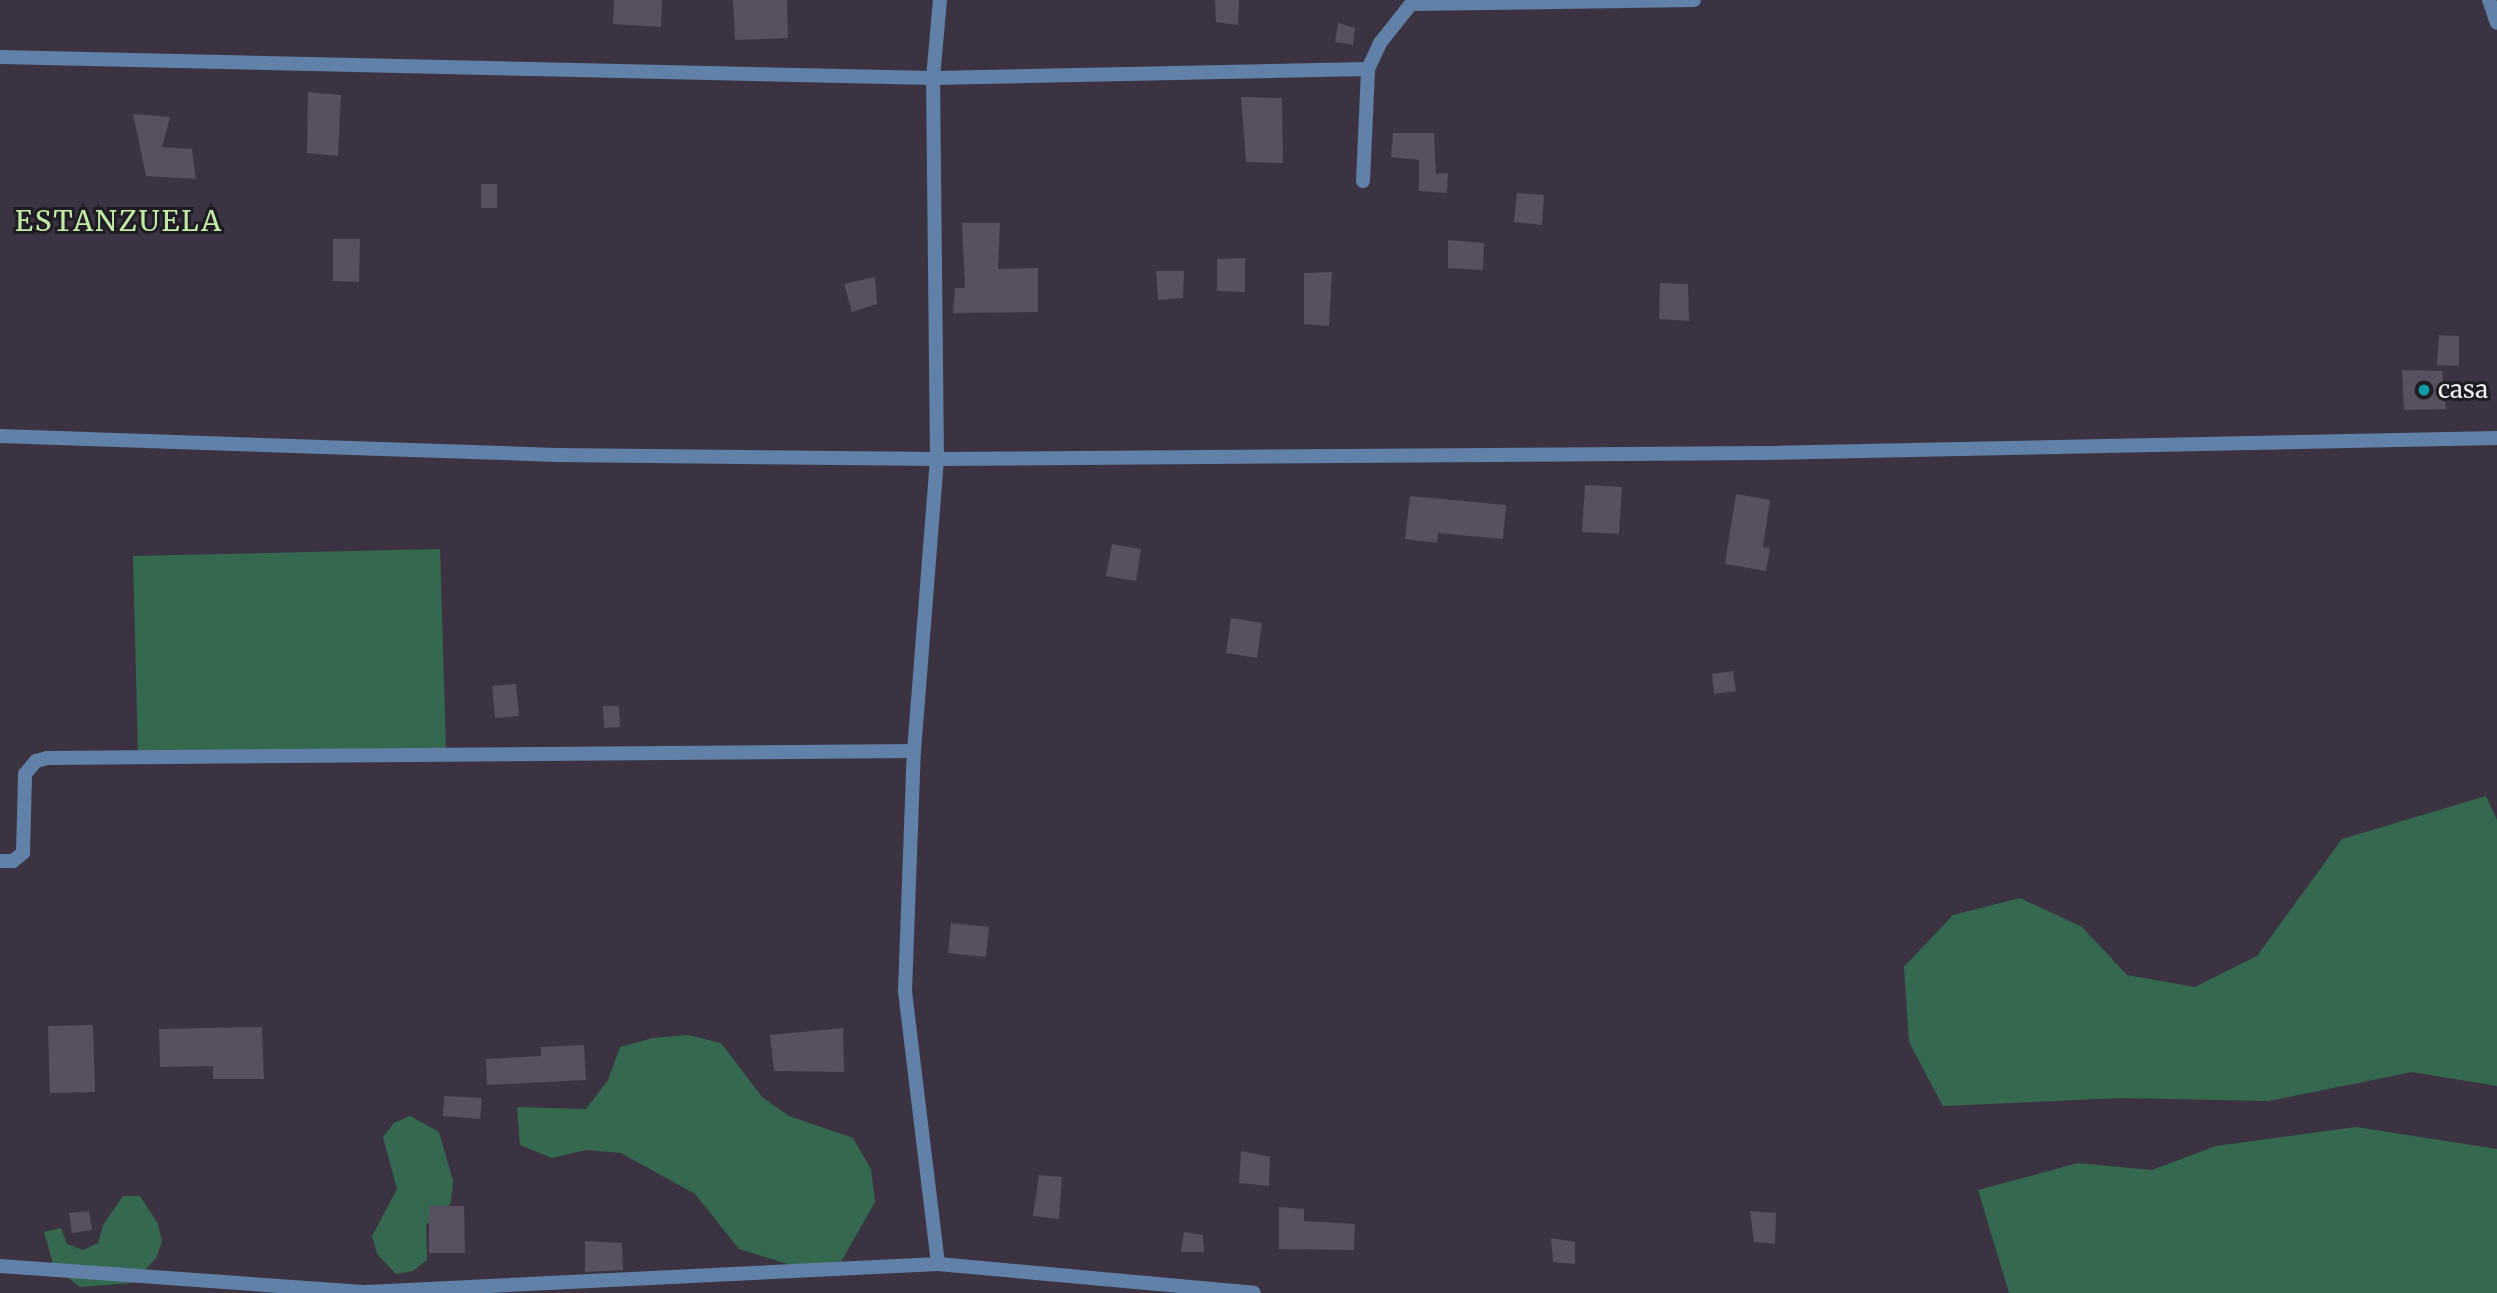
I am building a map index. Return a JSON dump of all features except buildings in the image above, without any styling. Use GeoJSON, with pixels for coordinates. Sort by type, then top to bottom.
{"type":"FeatureCollection","features":[{"type":"Feature","properties":{"kind":"street"},"geometry":{"type":"LineString","coordinates":[[938,1264],[905,991],[914,751],[937,459],[933,78],[940,0]]}},
{"type":"Feature","properties":{"kind":"street"},"geometry":{"type":"LineString","coordinates":[[1363,181],[1368,69],[1387,32],[1412,2],[1694,0]]}},
{"type":"Feature","properties":{"kind":"street"},"geometry":{"type":"LineString","coordinates":[[2489,0],[2497,23]]}},
{"type":"Feature","properties":{"kind":"street"},"geometry":{"type":"LineString","coordinates":[[0,57],[933,78],[1368,69]]}},
{"type":"Feature","properties":{"kind":"street"},"geometry":{"type":"LineString","coordinates":[[0,436],[557,455],[937,459],[1776,453],[2497,438]]}},
{"type":"Feature","properties":{"kind":"street"},"geometry":{"type":"LineString","coordinates":[[0,861],[13,861],[23,853],[26,774],[36,761],[47,758],[914,751]]}},
{"type":"Feature","properties":{"kind":"street"},"geometry":{"type":"LineString","coordinates":[[0,1266],[367,1292],[938,1264],[1254,1293]]}},
{"type":"Feature","properties":{"kind":"green space"},"geometry":{"type":"Polygon","coordinates":[[[440,549],[446,749],[138,756],[133,556],[440,549]]]}},
{"type":"Feature","properties":{"kind":"green space"},"geometry":{"type":"Polygon","coordinates":[[[2486,796],[2497,820],[2497,1086],[2412,1072],[2268,1101],[2120,1098],[1943,1106],[1909,1042],[1904,967],[1953,915],[2020,898],[2082,927],[2127,975],[2195,987],[2257,956],[2342,839],[2486,796]]]}},
{"type":"Feature","properties":{"kind":"green space"},"geometry":{"type":"Polygon","coordinates":[[[688,1035],[721,1043],[762,1097],[789,1116],[853,1138],[871,1169],[875,1202],[841,1262],[807,1270],[739,1249],[695,1194],[621,1153],[586,1150],[552,1158],[520,1145],[517,1107],[586,1109],[608,1080],[620,1047],[653,1038],[688,1035]]]}},
{"type":"Feature","properties":{"kind":"green space"},"geometry":{"type":"Polygon","coordinates":[[[410,1116],[439,1132],[453,1181],[451,1203],[426,1225],[427,1260],[413,1271],[396,1274],[377,1254],[372,1236],[397,1189],[383,1137],[394,1123],[410,1116]]]}},
{"type":"Feature","properties":{"kind":"green space"},"geometry":{"type":"Polygon","coordinates":[[[2356,1127],[2497,1149],[2497,1293],[2009,1293],[1978,1190],[2078,1163],[2152,1170],[2216,1146],[2356,1127]]]}},
{"type":"Feature","properties":{"kind":"green space"},"geometry":{"type":"Polygon","coordinates":[[[123,1196],[140,1196],[158,1224],[162,1242],[156,1258],[133,1283],[80,1287],[54,1267],[44,1232],[61,1228],[67,1244],[83,1250],[98,1243],[103,1225],[123,1196]]]}},
{"type":"Feature","properties":{"kind":"place","name":"casa"},"geometry":{"type":"Point","coordinates":[2424,390]}},
{"type":"Feature","properties":{"kind":"district","name":"ESTANZUELA"},"geometry":{"type":"Point","coordinates":[119,221]}}]}
